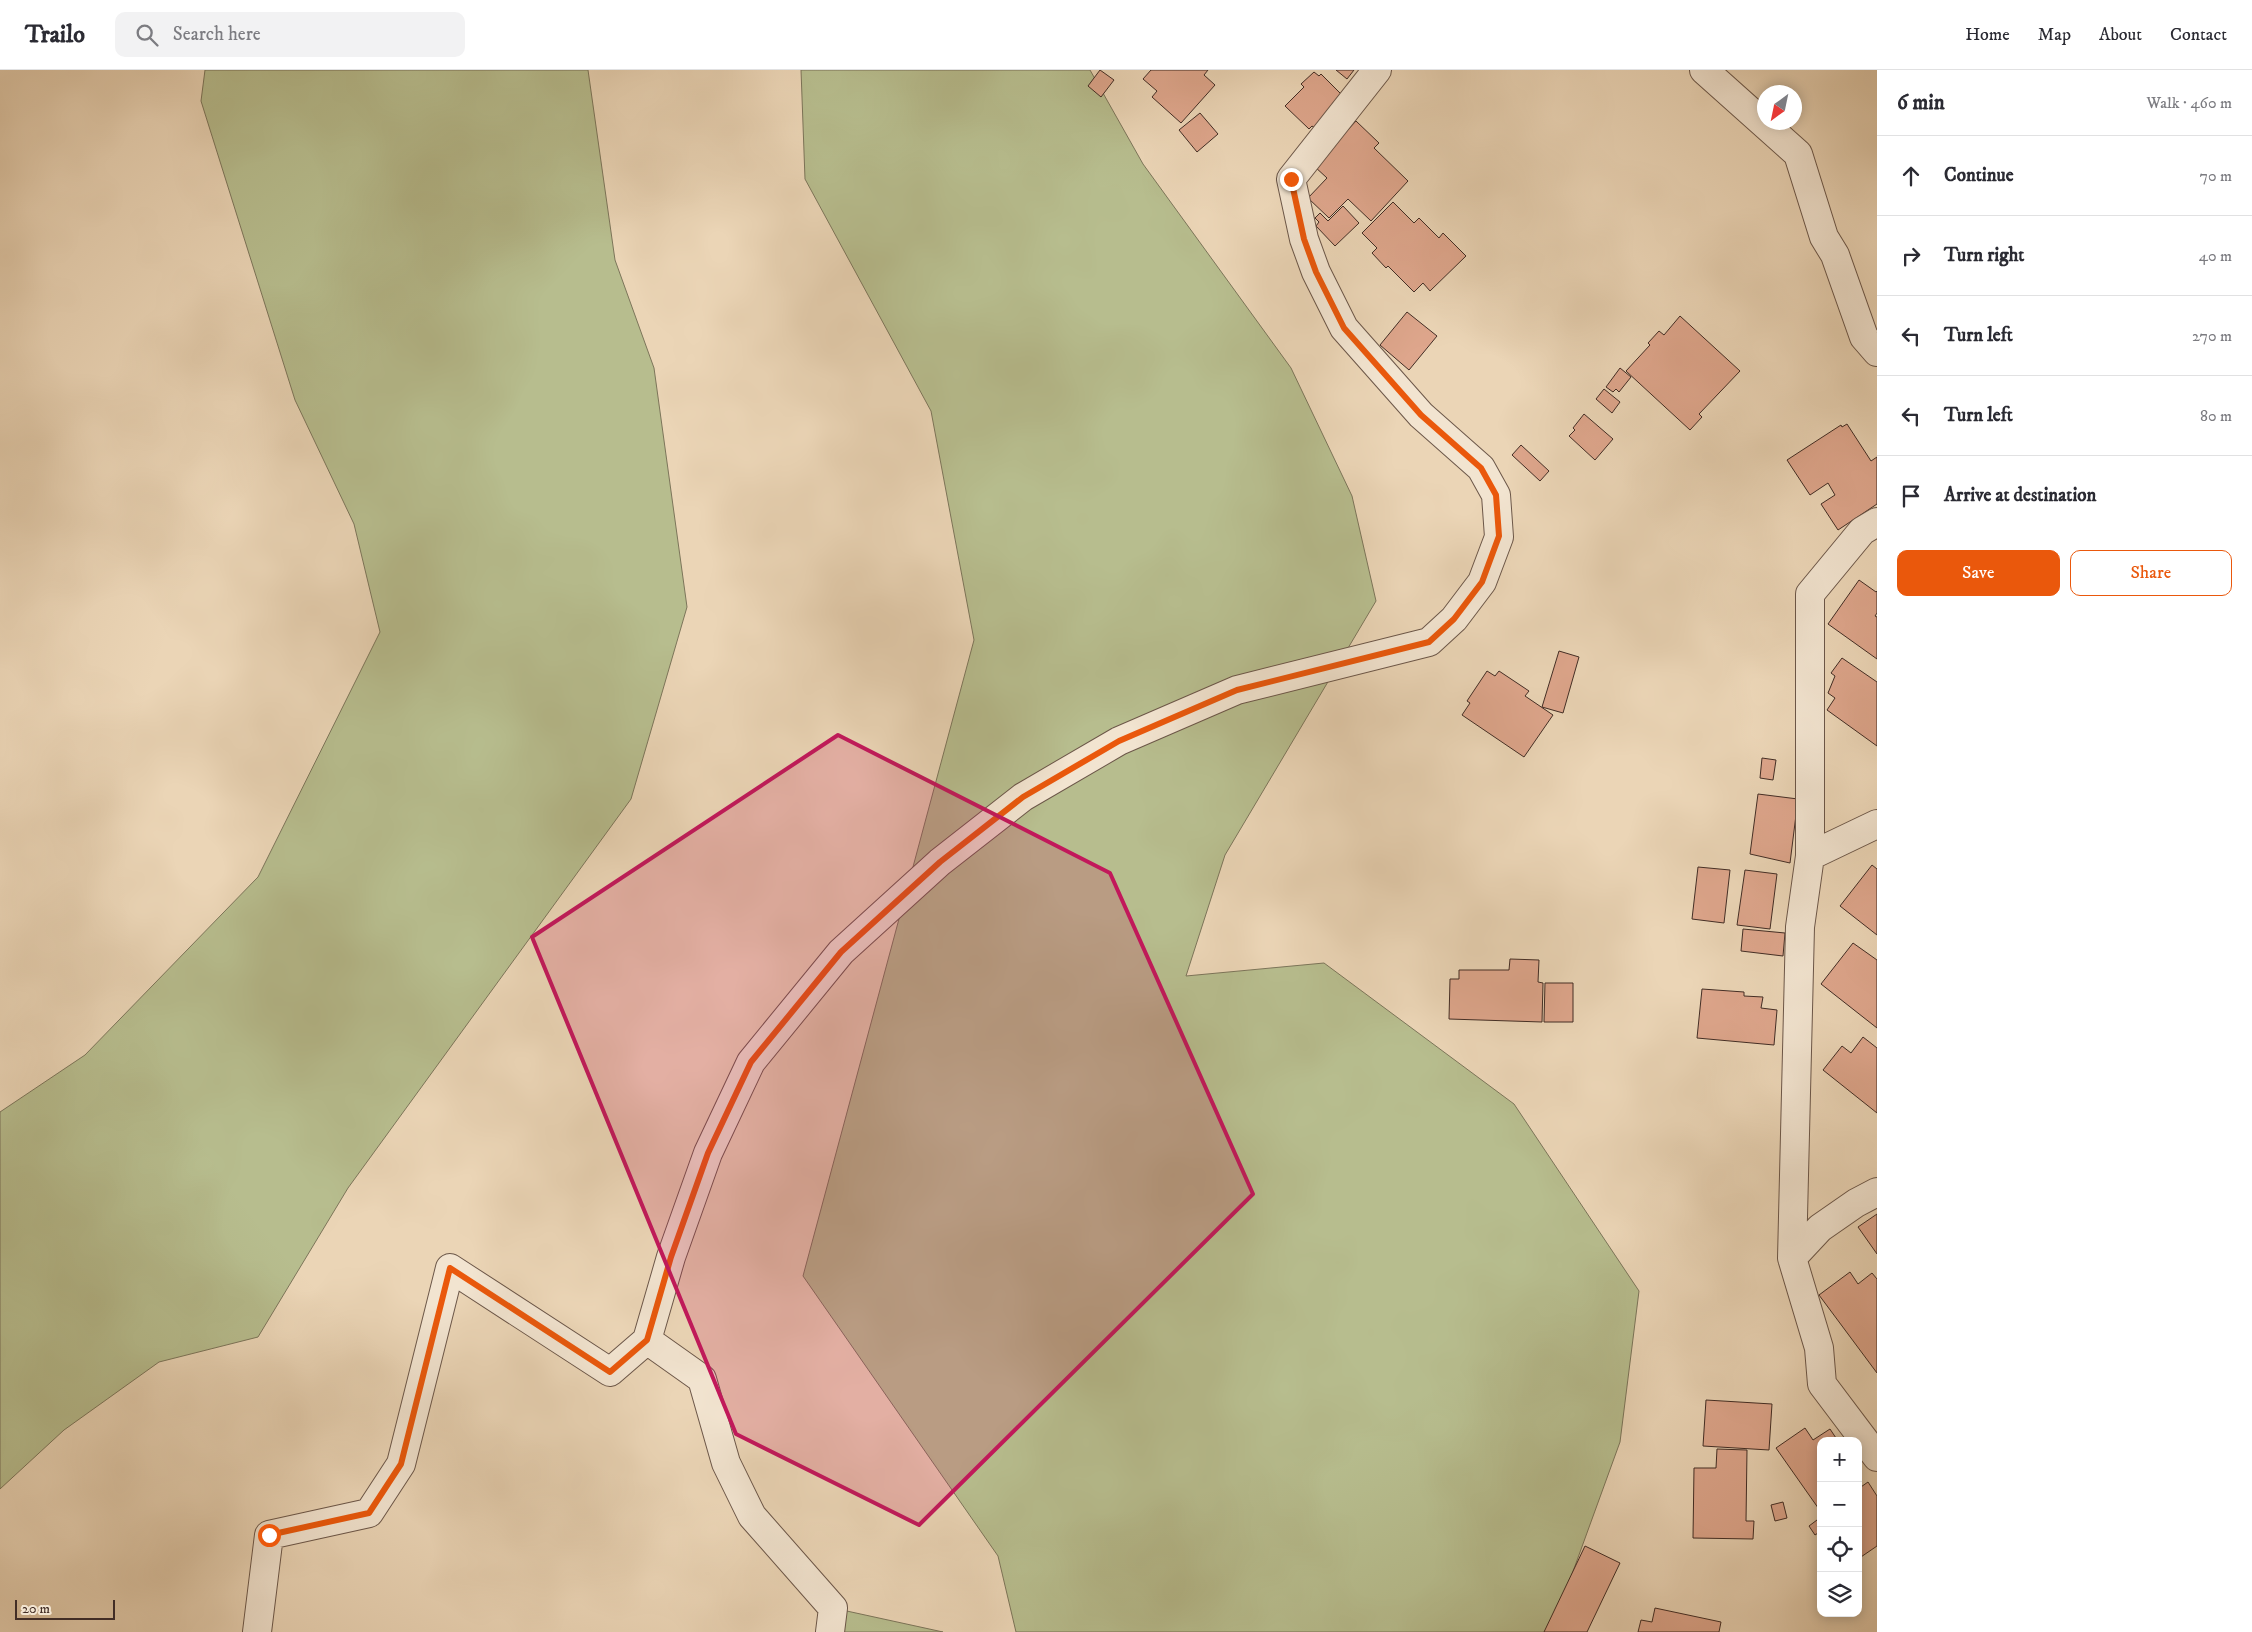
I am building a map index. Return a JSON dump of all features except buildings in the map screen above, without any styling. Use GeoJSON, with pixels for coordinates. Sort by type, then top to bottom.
{"type":"FeatureCollection","features":[{"type":"Feature","properties":{"kind":"street"},"geometry":{"type":"LineString","coordinates":[[257,1632],[269,1535],[369,1513],[401,1464],[450,1268],[610,1372],[647,1340],[671,1257],[708,1153],[751,1062],[841,952],[940,862],[1023,797],[1119,741],[1237,690],[1429,642],[1454,619],[1482,582],[1499,536],[1496,495],[1481,468],[1421,415],[1344,328],[1316,272],[1304,239],[1291,179],[1377,70]]}},
{"type":"Feature","properties":{"kind":"street"},"geometry":{"type":"LineString","coordinates":[[1704,70],[1798,154],[1824,237],[1835,255],[1864,337],[1877,352]]}},
{"type":"Feature","properties":{"kind":"street"},"geometry":{"type":"LineString","coordinates":[[1876,1455],[1822,1384],[1819,1348],[1792,1258],[1800,927],[1810,856],[1810,594],[1862,531],[1877,522]]}},
{"type":"Feature","properties":{"kind":"street"},"geometry":{"type":"LineString","coordinates":[[1810,856],[1877,824]]}},
{"type":"Feature","properties":{"kind":"street"},"geometry":{"type":"LineString","coordinates":[[1792,1258],[1820,1228],[1856,1203],[1877,1192]]}},
{"type":"Feature","properties":{"kind":"street"},"geometry":{"type":"LineString","coordinates":[[647,1340],[702,1379],[726,1462],[752,1516],[833,1608],[830,1632]]}},
{"type":"Feature","properties":{"kind":"highlighted area"},"geometry":{"type":"Polygon","coordinates":[[[838,735],[1110,873],[1253,1194],[919,1525],[736,1434],[532,937],[838,735]]]}},
{"type":"Feature","properties":{"kind":"green space"},"geometry":{"type":"Polygon","coordinates":[[[205,70],[588,70],[615,260],[654,368],[687,607],[631,799],[348,1188],[258,1337],[159,1362],[64,1430],[0,1489],[0,1112],[85,1055],[258,877],[380,632],[354,524],[295,400],[201,101],[205,70]]]}},
{"type":"Feature","properties":{"kind":"green space"},"geometry":{"type":"Polygon","coordinates":[[[801,70],[1090,70],[1143,164],[1291,368],[1352,496],[1376,601],[1225,855],[1186,976],[1324,963],[1514,1104],[1639,1291],[1620,1442],[1551,1632],[1016,1632],[998,1556],[803,1276],[974,640],[931,411],[805,179],[801,70]]]}},
{"type":"Feature","properties":{"kind":"green space"},"geometry":{"type":"Polygon","coordinates":[[[833,1608],[943,1632],[832,1632],[833,1608]]]}},
{"type":"Feature","properties":{"kind":"route"},"geometry":{"type":"LineString","coordinates":[[269,1535],[369,1513],[401,1464],[450,1268],[610,1372],[647,1340],[671,1257],[708,1153],[751,1062],[841,952],[940,862],[1023,797],[1119,741],[1237,690],[1429,642],[1454,619],[1482,582],[1499,536],[1496,495],[1481,468],[1421,415],[1344,328],[1316,272],[1304,239],[1291,179]]}}]}
